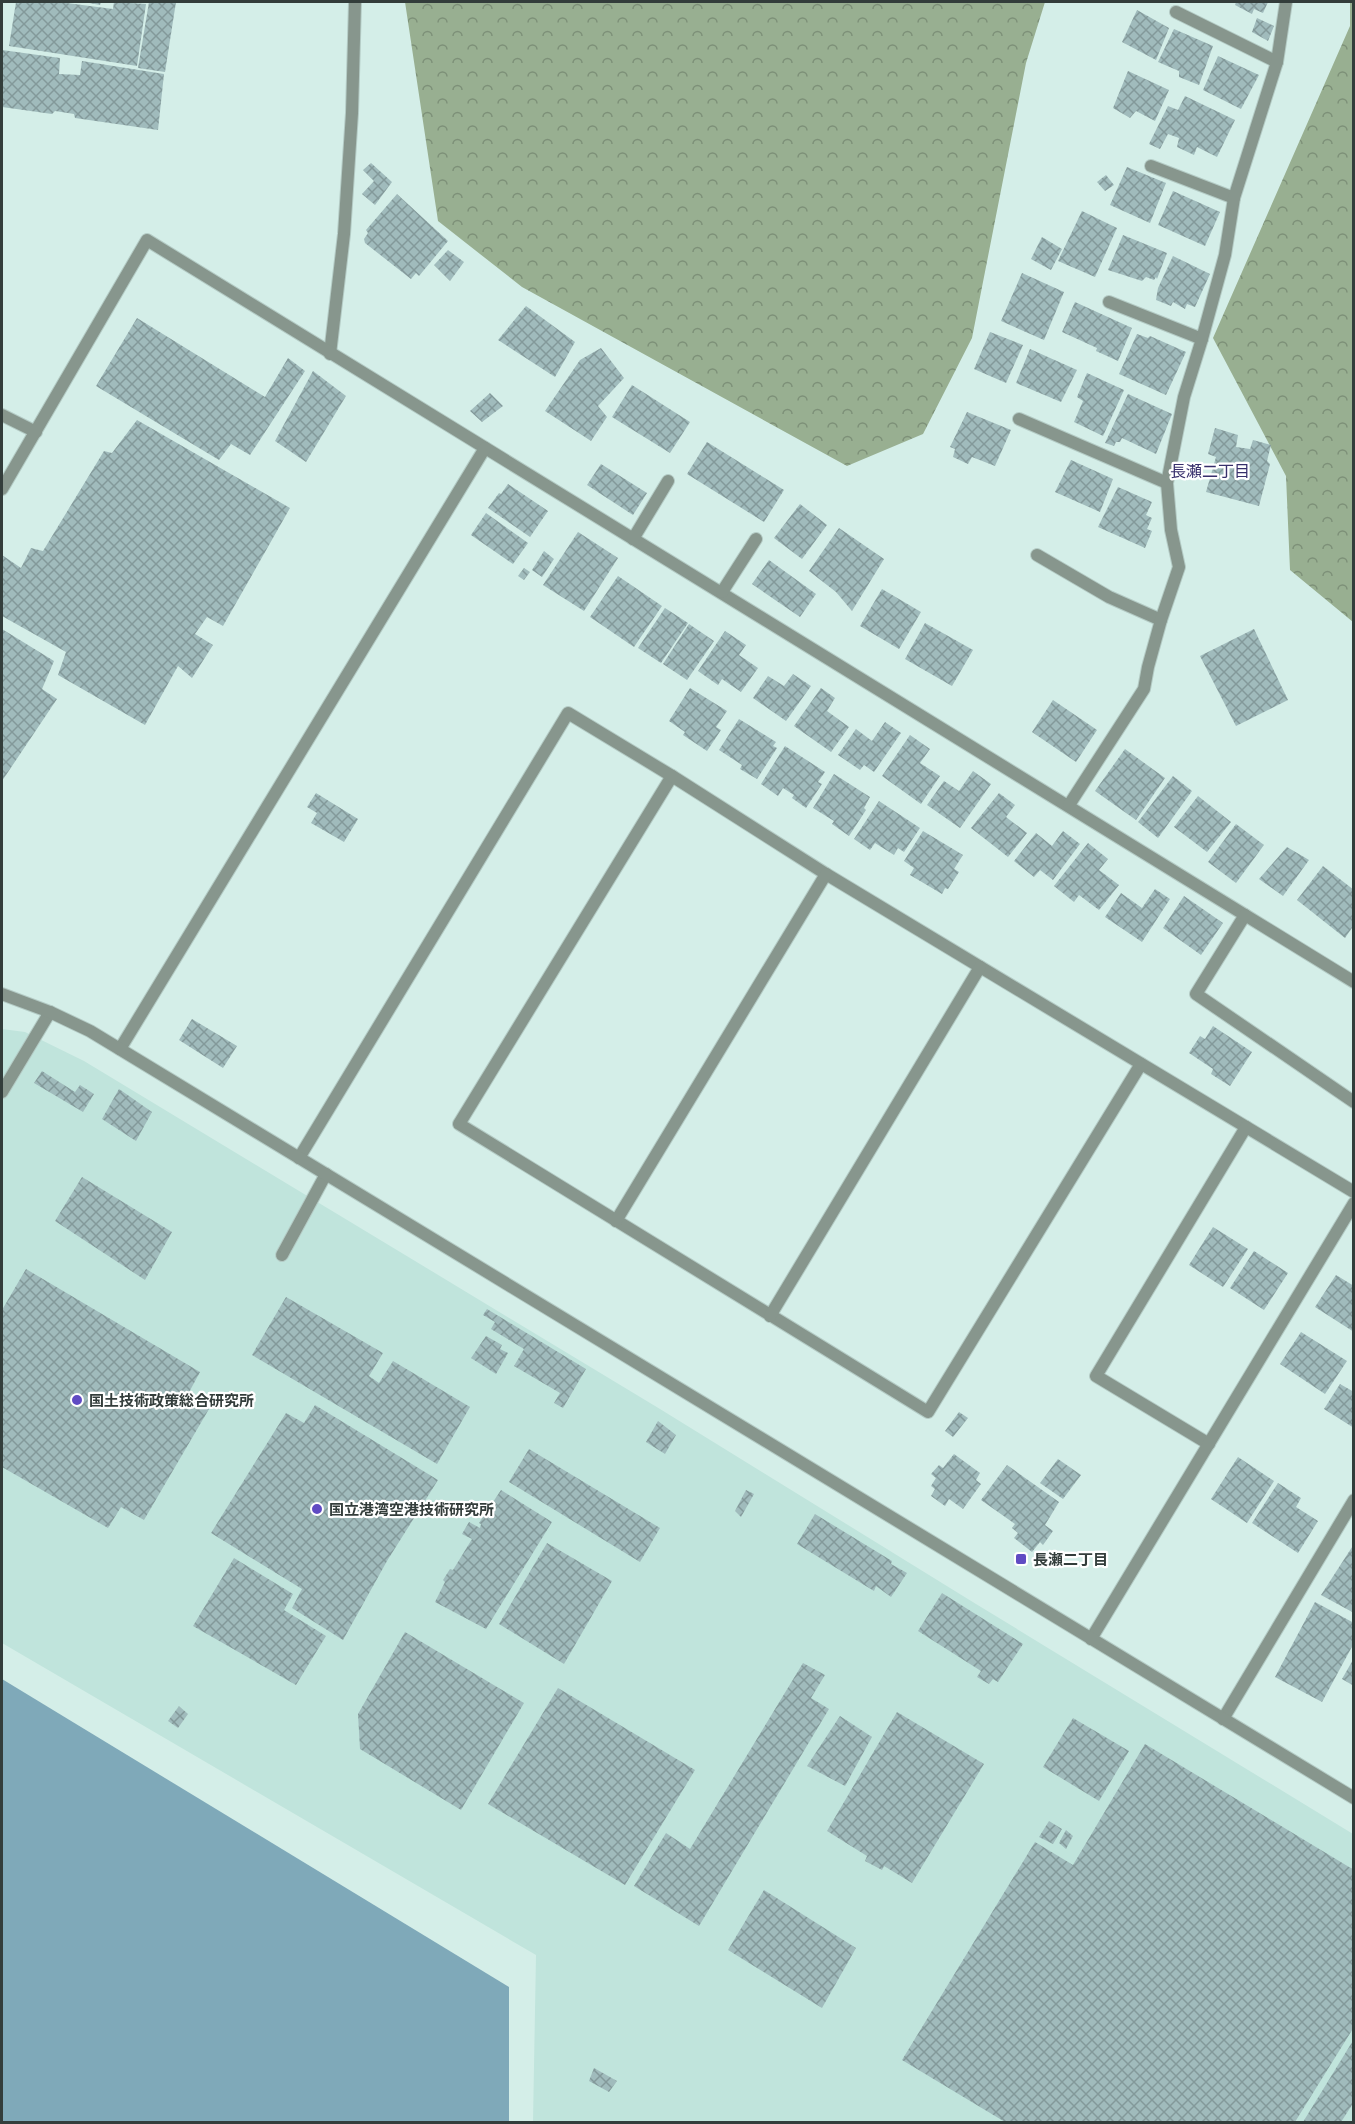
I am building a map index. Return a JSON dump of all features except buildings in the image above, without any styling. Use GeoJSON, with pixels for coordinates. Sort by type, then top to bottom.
{"type":"FeatureCollection","features":[{"type":"Feature","properties":{"kind":"street"},"geometry":{"type":"LineString","coordinates":[[330,354],[344,234],[352,113],[355,2]]}},
{"type":"Feature","properties":{"kind":"street"},"geometry":{"type":"LineString","coordinates":[[1069,804],[1144,689],[1161,620],[1179,567],[1167,483],[1184,397],[1203,339],[1225,255],[1234,198],[1277,62],[1286,2]]}},
{"type":"Feature","properties":{"kind":"street"},"geometry":{"type":"LineString","coordinates":[[1176,12],[1277,62]]}},
{"type":"Feature","properties":{"kind":"street"},"geometry":{"type":"LineString","coordinates":[[1151,166],[1234,198]]}},
{"type":"Feature","properties":{"kind":"street"},"geometry":{"type":"LineString","coordinates":[[2,489],[147,240],[1069,804],[1353,982]]}},
{"type":"Feature","properties":{"kind":"street"},"geometry":{"type":"LineString","coordinates":[[1109,302],[1203,339]]}},
{"type":"Feature","properties":{"kind":"street"},"geometry":{"type":"LineString","coordinates":[[2,415],[36,432]]}},
{"type":"Feature","properties":{"kind":"street"},"geometry":{"type":"LineString","coordinates":[[1019,419],[1167,483]]}},
{"type":"Feature","properties":{"kind":"street"},"geometry":{"type":"LineString","coordinates":[[120,1049],[485,448]]}},
{"type":"Feature","properties":{"kind":"street"},"geometry":{"type":"LineString","coordinates":[[633,539],[668,482]]}},
{"type":"Feature","properties":{"kind":"street"},"geometry":{"type":"LineString","coordinates":[[722,592],[756,539]]}},
{"type":"Feature","properties":{"kind":"street"},"geometry":{"type":"LineString","coordinates":[[1037,555],[1109,597],[1161,620]]}},
{"type":"Feature","properties":{"kind":"street"},"geometry":{"type":"LineString","coordinates":[[299,1158],[568,713],[826,874],[1353,1192]]}},
{"type":"Feature","properties":{"kind":"street"},"geometry":{"type":"LineString","coordinates":[[672,776],[459,1124],[616,1221],[928,1412],[1141,1064]]}},
{"type":"Feature","properties":{"kind":"street"},"geometry":{"type":"LineString","coordinates":[[616,1221],[826,874]]}},
{"type":"Feature","properties":{"kind":"street"},"geometry":{"type":"LineString","coordinates":[[1245,915],[1196,994],[1353,1102]]}},
{"type":"Feature","properties":{"kind":"street"},"geometry":{"type":"LineString","coordinates":[[771,1316],[980,967]]}},
{"type":"Feature","properties":{"kind":"street"},"geometry":{"type":"LineString","coordinates":[[2,994],[50,1012],[90,1031],[1352,1795]]}},
{"type":"Feature","properties":{"kind":"street"},"geometry":{"type":"LineString","coordinates":[[2,1092],[50,1012]]}},
{"type":"Feature","properties":{"kind":"street"},"geometry":{"type":"LineString","coordinates":[[1209,1443],[1096,1376],[1246,1127]]}},
{"type":"Feature","properties":{"kind":"street"},"geometry":{"type":"LineString","coordinates":[[282,1255],[326,1174]]}},
{"type":"Feature","properties":{"kind":"street"},"geometry":{"type":"LineString","coordinates":[[1091,1638],[1353,1203]]}},
{"type":"Feature","properties":{"kind":"street"},"geometry":{"type":"LineString","coordinates":[[1223,1719],[1353,1500]]}},
{"type":"Feature","properties":{"kind":"shaded area"},"geometry":{"type":"Polygon","coordinates":[[[2,1029],[25,1032],[84,1061],[660,1409],[1353,1834],[1353,2122],[533,2122],[536,1955],[2,1643],[2,1029]]]}},
{"type":"Feature","properties":{"kind":"green space"},"geometry":{"type":"Polygon","coordinates":[[[405,2],[1045,2],[1026,63],[972,338],[923,434],[847,466],[522,287],[438,221],[405,2]]]}},
{"type":"Feature","properties":{"kind":"green space"},"geometry":{"type":"Polygon","coordinates":[[[1350,2],[1353,2],[1353,622],[1290,570],[1286,476],[1213,338],[1350,26],[1350,2]]]}},
{"type":"Feature","properties":{"kind":"water"},"geometry":{"type":"Polygon","coordinates":[[[2,1679],[509,1987],[509,2122],[2,2122],[2,1679]]]}},
{"type":"Feature","properties":{"kind":"place","name":"国土技術政策総合研究所"},"geometry":{"type":"Point","coordinates":[77,1400]}},
{"type":"Feature","properties":{"kind":"place","name":"国立港湾空港技術研究所"},"geometry":{"type":"Point","coordinates":[317,1509]}},
{"type":"Feature","properties":{"kind":"place","name":"長瀬二丁目"},"geometry":{"type":"Point","coordinates":[1021,1559]}},
{"type":"Feature","properties":{"kind":"district","name":"長瀬二丁目"},"geometry":{"type":"Point","coordinates":[1210,471]}}]}
